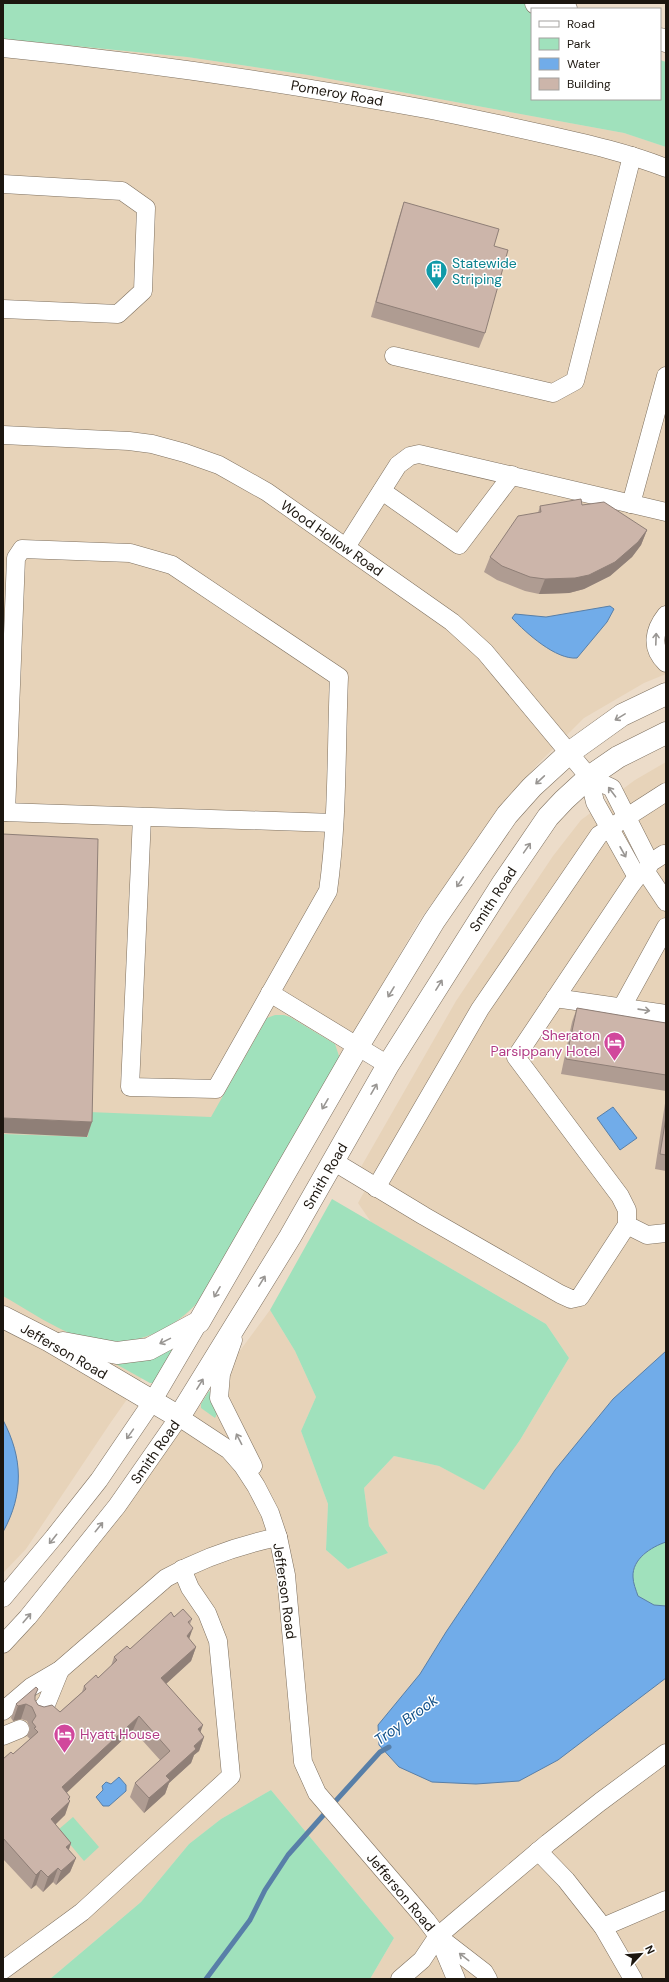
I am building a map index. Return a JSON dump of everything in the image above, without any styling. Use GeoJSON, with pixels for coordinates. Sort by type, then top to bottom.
{"type":"FeatureCollection","features":[{"type":"Feature","properties":{"kind":"main road"},"geometry":{"type":"LineString","coordinates":[[536,3],[561,8]]}},
{"type":"Feature","properties":{"kind":"main road"},"geometry":{"type":"LineString","coordinates":[[50,1341],[116,1353],[150,1349],[199,1322],[358,1047],[434,921],[507,815],[532,787],[568,753],[622,715],[666,694]]}},
{"type":"Feature","properties":{"kind":"main road","name":"Smith Road"},"geometry":{"type":"LineString","coordinates":[[179,1417],[333,1161],[388,1065],[503,883],[536,835],[564,800],[589,777],[618,757],[666,733]]}},
{"type":"Feature","properties":{"kind":"main road","name":"Jefferson Road"},"geometry":{"type":"LineString","coordinates":[[3,1317],[50,1341],[179,1417]]}},
{"type":"Feature","properties":{"kind":"street","name":"Pomeroy Road"},"geometry":{"type":"LineString","coordinates":[[3,48],[221,74],[347,94],[468,117],[586,144],[632,156],[666,168]]}},
{"type":"Feature","properties":{"kind":"street"},"geometry":{"type":"LineString","coordinates":[[394,356],[553,393],[575,380],[632,156]]}},
{"type":"Feature","properties":{"kind":"street"},"geometry":{"type":"LineString","coordinates":[[3,184],[122,191],[146,208],[143,291],[118,314],[3,309]]}},
{"type":"Feature","properties":{"kind":"street"},"geometry":{"type":"LineString","coordinates":[[631,504],[666,376]]}},
{"type":"Feature","properties":{"kind":"street","name":"Wood Hollow Road"},"geometry":{"type":"LineString","coordinates":[[3,435],[129,441],[152,444],[186,453],[220,465],[267,492],[464,632],[485,652],[589,777]]}},
{"type":"Feature","properties":{"kind":"street"},"geometry":{"type":"LineString","coordinates":[[346,548],[401,462],[410,456],[419,454],[666,512]]}},
{"type":"Feature","properties":{"kind":"street"},"geometry":{"type":"LineString","coordinates":[[382,491],[459,545],[512,475]]}},
{"type":"Feature","properties":{"kind":"street"},"geometry":{"type":"LineString","coordinates":[[142,817],[130,1087],[216,1089],[328,891],[332,862],[334,823],[339,677],[172,565],[142,556],[102,551],[22,549],[16,558],[5,812],[334,823]]}},
{"type":"Feature","properties":{"kind":"street"},"geometry":{"type":"LineString","coordinates":[[666,615],[658,625],[656,645],[659,655],[666,663]]}},
{"type":"Feature","properties":{"kind":"street"},"geometry":{"type":"LineString","coordinates":[[589,777],[612,788],[666,902]]}},
{"type":"Feature","properties":{"kind":"street"},"geometry":{"type":"LineString","coordinates":[[589,777],[595,802],[609,826],[649,867]]}},
{"type":"Feature","properties":{"kind":"street"},"geometry":{"type":"LineString","coordinates":[[376,1188],[480,1009],[598,834],[666,792]]}},
{"type":"Feature","properties":{"kind":"street"},"geometry":{"type":"LineString","coordinates":[[333,1161],[370,1182],[376,1188],[571,1299],[580,1297],[627,1225],[627,1210],[624,1203],[516,1057],[555,998],[649,867]]}},
{"type":"Feature","properties":{"kind":"street"},"geometry":{"type":"LineString","coordinates":[[622,1007],[666,927]]}},
{"type":"Feature","properties":{"kind":"street"},"geometry":{"type":"LineString","coordinates":[[270,993],[388,1065]]}},
{"type":"Feature","properties":{"kind":"street"},"geometry":{"type":"LineString","coordinates":[[555,998],[666,1014]]}},
{"type":"Feature","properties":{"kind":"street"},"geometry":{"type":"LineString","coordinates":[[627,1225],[647,1235],[666,1233]]}},
{"type":"Feature","properties":{"kind":"street"},"geometry":{"type":"LineString","coordinates":[[242,1314],[221,1374],[219,1398],[266,1491],[270,1513]]}},
{"type":"Feature","properties":{"kind":"street"},"geometry":{"type":"LineString","coordinates":[[3,1598],[99,1480],[152,1402],[199,1322]]}},
{"type":"Feature","properties":{"kind":"street","name":"Jefferson Road"},"geometry":{"type":"LineString","coordinates":[[179,1417],[230,1450],[244,1466],[270,1513],[278,1536],[286,1576],[303,1762],[318,1793],[438,1936],[456,1979]]}},
{"type":"Feature","properties":{"kind":"street","name":"Smith Road"},"geometry":{"type":"LineString","coordinates":[[3,1644],[28,1617],[116,1506],[179,1417]]}},
{"type":"Feature","properties":{"kind":"street"},"geometry":{"type":"LineString","coordinates":[[3,1711],[31,1687],[60,1670],[166,1578],[182,1569],[248,1544],[278,1536]]}},
{"type":"Feature","properties":{"kind":"street"},"geometry":{"type":"LineString","coordinates":[[6,1962],[82,1912],[231,1776],[218,1641],[207,1613],[190,1588],[182,1569]]}},
{"type":"Feature","properties":{"kind":"street"},"geometry":{"type":"LineString","coordinates":[[40,1711],[47,1702],[60,1670]]}},
{"type":"Feature","properties":{"kind":"street"},"geometry":{"type":"LineString","coordinates":[[3,1736],[20,1729]]}},
{"type":"Feature","properties":{"kind":"street"},"geometry":{"type":"LineString","coordinates":[[400,1979],[422,1960],[438,1936],[538,1851],[600,1802],[666,1754]]}},
{"type":"Feature","properties":{"kind":"street"},"geometry":{"type":"LineString","coordinates":[[538,1851],[566,1880],[603,1927],[633,1979]]}},
{"type":"Feature","properties":{"kind":"street"},"geometry":{"type":"LineString","coordinates":[[603,1927],[666,1900]]}},
{"type":"Feature","properties":{"kind":"street","name":"Jefferson Road"},"geometry":{"type":"LineString","coordinates":[[438,1936],[484,1972],[488,1979]]}},
{"type":"Feature","properties":{"kind":"shaded area"},"geometry":{"type":"Polygon","coordinates":[[[3,39],[187,57],[308,75],[624,133],[666,147],[666,674],[644,683],[584,718],[537,765],[494,818],[419,921],[197,1303],[187,1314],[111,1422],[26,1549],[3,1573],[3,39]]]}},
{"type":"Feature","properties":{"kind":"shaded area"},"geometry":{"type":"Polygon","coordinates":[[[666,762],[666,1979],[370,1979],[394,1938],[271,1790],[221,1819],[189,1844],[141,1902],[50,1979],[3,1979],[3,1652],[171,1444],[270,1310],[295,1351],[316,1397],[301,1431],[328,1504],[326,1550],[348,1569],[388,1553],[369,1526],[364,1488],[394,1456],[439,1466],[484,1489],[520,1440],[569,1358],[546,1324],[371,1222],[358,1203],[374,1174],[361,1167],[456,1001],[553,856],[581,820],[635,780],[666,762]]]}},
{"type":"Feature","properties":{"kind":"green space"},"geometry":{"type":"Polygon","coordinates":[[[3,3],[525,4],[534,8],[531,8],[531,100],[661,100],[661,60],[666,62],[666,147],[624,133],[308,75],[187,57],[3,39],[3,3]]]}},
{"type":"Feature","properties":{"kind":"green space"},"geometry":{"type":"Polygon","coordinates":[[[275,1015],[290,1017],[335,1044],[339,1056],[338,1064],[197,1303],[169,1326],[153,1334],[120,1342],[102,1342],[84,1339],[67,1332],[3,1296],[3,1134],[88,1137],[89,1112],[211,1117],[267,1018],[275,1015]]]}},
{"type":"Feature","properties":{"kind":"green space"},"geometry":{"type":"Polygon","coordinates":[[[332,1199],[546,1324],[569,1358],[520,1440],[484,1490],[439,1466],[394,1456],[364,1488],[369,1526],[388,1553],[348,1569],[326,1550],[328,1504],[301,1431],[316,1397],[295,1351],[270,1310],[332,1199]]]}},
{"type":"Feature","properties":{"kind":"green space"},"geometry":{"type":"Polygon","coordinates":[[[171,1348],[173,1350],[154,1383],[150,1383],[114,1363],[171,1348]]]}},
{"type":"Feature","properties":{"kind":"green space"},"geometry":{"type":"Polygon","coordinates":[[[209,1391],[211,1392],[217,1414],[215,1418],[201,1408],[201,1404],[209,1391]]]}},
{"type":"Feature","properties":{"kind":"green space"},"geometry":{"type":"Polygon","coordinates":[[[666,1542],[666,1606],[654,1605],[638,1596],[633,1577],[634,1571],[639,1559],[654,1547],[666,1542]]]}},
{"type":"Feature","properties":{"kind":"green space"},"geometry":{"type":"Polygon","coordinates":[[[271,1790],[394,1938],[370,1979],[50,1979],[141,1902],[189,1844],[221,1819],[271,1790]]]}},
{"type":"Feature","properties":{"kind":"green space"},"geometry":{"type":"Polygon","coordinates":[[[73,1817],[99,1847],[84,1861],[58,1830],[73,1817]]]}},
{"type":"Feature","properties":{"kind":"water"},"geometry":{"type":"Polygon","coordinates":[[[610,606],[614,609],[607,622],[577,658],[560,655],[551,650],[533,638],[512,618],[515,614],[546,617],[610,606]]]}},
{"type":"Feature","properties":{"kind":"water"},"geometry":{"type":"Polygon","coordinates":[[[613,1107],[637,1138],[620,1150],[597,1118],[613,1107]]]}},
{"type":"Feature","properties":{"kind":"water"},"geometry":{"type":"Polygon","coordinates":[[[666,1351],[666,1542],[654,1547],[639,1559],[633,1577],[638,1596],[654,1605],[666,1606],[666,1678],[558,1760],[519,1781],[476,1784],[432,1782],[399,1767],[379,1745],[378,1725],[420,1674],[446,1632],[555,1470],[613,1399],[666,1351]]]}},
{"type":"Feature","properties":{"kind":"water"},"geometry":{"type":"Polygon","coordinates":[[[3,1420],[10,1434],[17,1462],[18,1490],[10,1518],[3,1532],[3,1420]]]}},
{"type":"Feature","properties":{"kind":"water"},"geometry":{"type":"Polygon","coordinates":[[[119,1777],[126,1785],[126,1791],[109,1806],[103,1806],[96,1797],[103,1790],[102,1786],[106,1782],[111,1784],[119,1777]]]}},
{"type":"Feature","properties":{"kind":"building","name":"Statewide Striping"},"geometry":{"type":"Polygon","coordinates":[[[404,202],[499,229],[494,246],[508,250],[485,333],[376,302],[404,202]]]}},
{"type":"Feature","properties":{"kind":"building"},"geometry":{"type":"Polygon","coordinates":[[[581,499],[582,505],[604,502],[647,530],[638,542],[615,562],[589,575],[575,578],[545,579],[530,577],[502,566],[490,557],[518,516],[541,512],[540,506],[581,499]]]}},
{"type":"Feature","properties":{"kind":"building"},"geometry":{"type":"Polygon","coordinates":[[[3,834],[98,839],[92,1122],[3,1118],[3,834]]]}},
{"type":"Feature","properties":{"kind":"building","name":"Sheraton Parsippany Hotel"},"geometry":{"type":"Polygon","coordinates":[[[577,1008],[666,1023],[666,1075],[566,1059],[577,1008]]]}},
{"type":"Feature","properties":{"kind":"building"},"geometry":{"type":"Polygon","coordinates":[[[666,1117],[666,1155],[660,1154],[666,1117]]]}},
{"type":"Feature","properties":{"kind":"building","name":"Hyatt House"},"geometry":{"type":"Polygon","coordinates":[[[183,1609],[192,1619],[188,1622],[193,1628],[187,1636],[196,1647],[161,1678],[203,1725],[198,1729],[204,1737],[194,1746],[196,1749],[166,1776],[170,1780],[149,1798],[135,1783],[170,1751],[139,1716],[62,1787],[70,1797],[68,1799],[70,1801],[51,1819],[71,1843],[66,1847],[76,1858],[61,1871],[58,1868],[48,1877],[41,1870],[36,1875],[3,1838],[3,1759],[11,1752],[13,1754],[38,1732],[34,1728],[36,1727],[32,1722],[36,1716],[32,1707],[26,1704],[18,1706],[16,1704],[36,1687],[38,1689],[35,1695],[35,1700],[38,1705],[44,1707],[52,1705],[60,1712],[86,1689],[84,1686],[96,1675],[98,1678],[117,1660],[114,1657],[127,1646],[130,1649],[171,1612],[174,1617],[183,1609]]]}},
{"type":"Feature","properties":{"kind":"waterway","name":"Troy Brook"},"geometry":{"type":"LineString","coordinates":[[332,1805],[380,1752],[389,1747]]}},
{"type":"Feature","properties":{"kind":"waterway","name":"Troy Brook"},"geometry":{"type":"LineString","coordinates":[[206,1979],[250,1920],[265,1890],[288,1855],[327,1811]]}},
{"type":"Feature","properties":{"kind":"place","name":"Statewide Striping"},"geometry":{"type":"Point","coordinates":[437,290]}},
{"type":"Feature","properties":{"kind":"place","name":"Sheraton Parsippany Hotel"},"geometry":{"type":"Point","coordinates":[615,1062]}},
{"type":"Feature","properties":{"kind":"place","name":"Hyatt House"},"geometry":{"type":"Point","coordinates":[65,1754]}}]}
